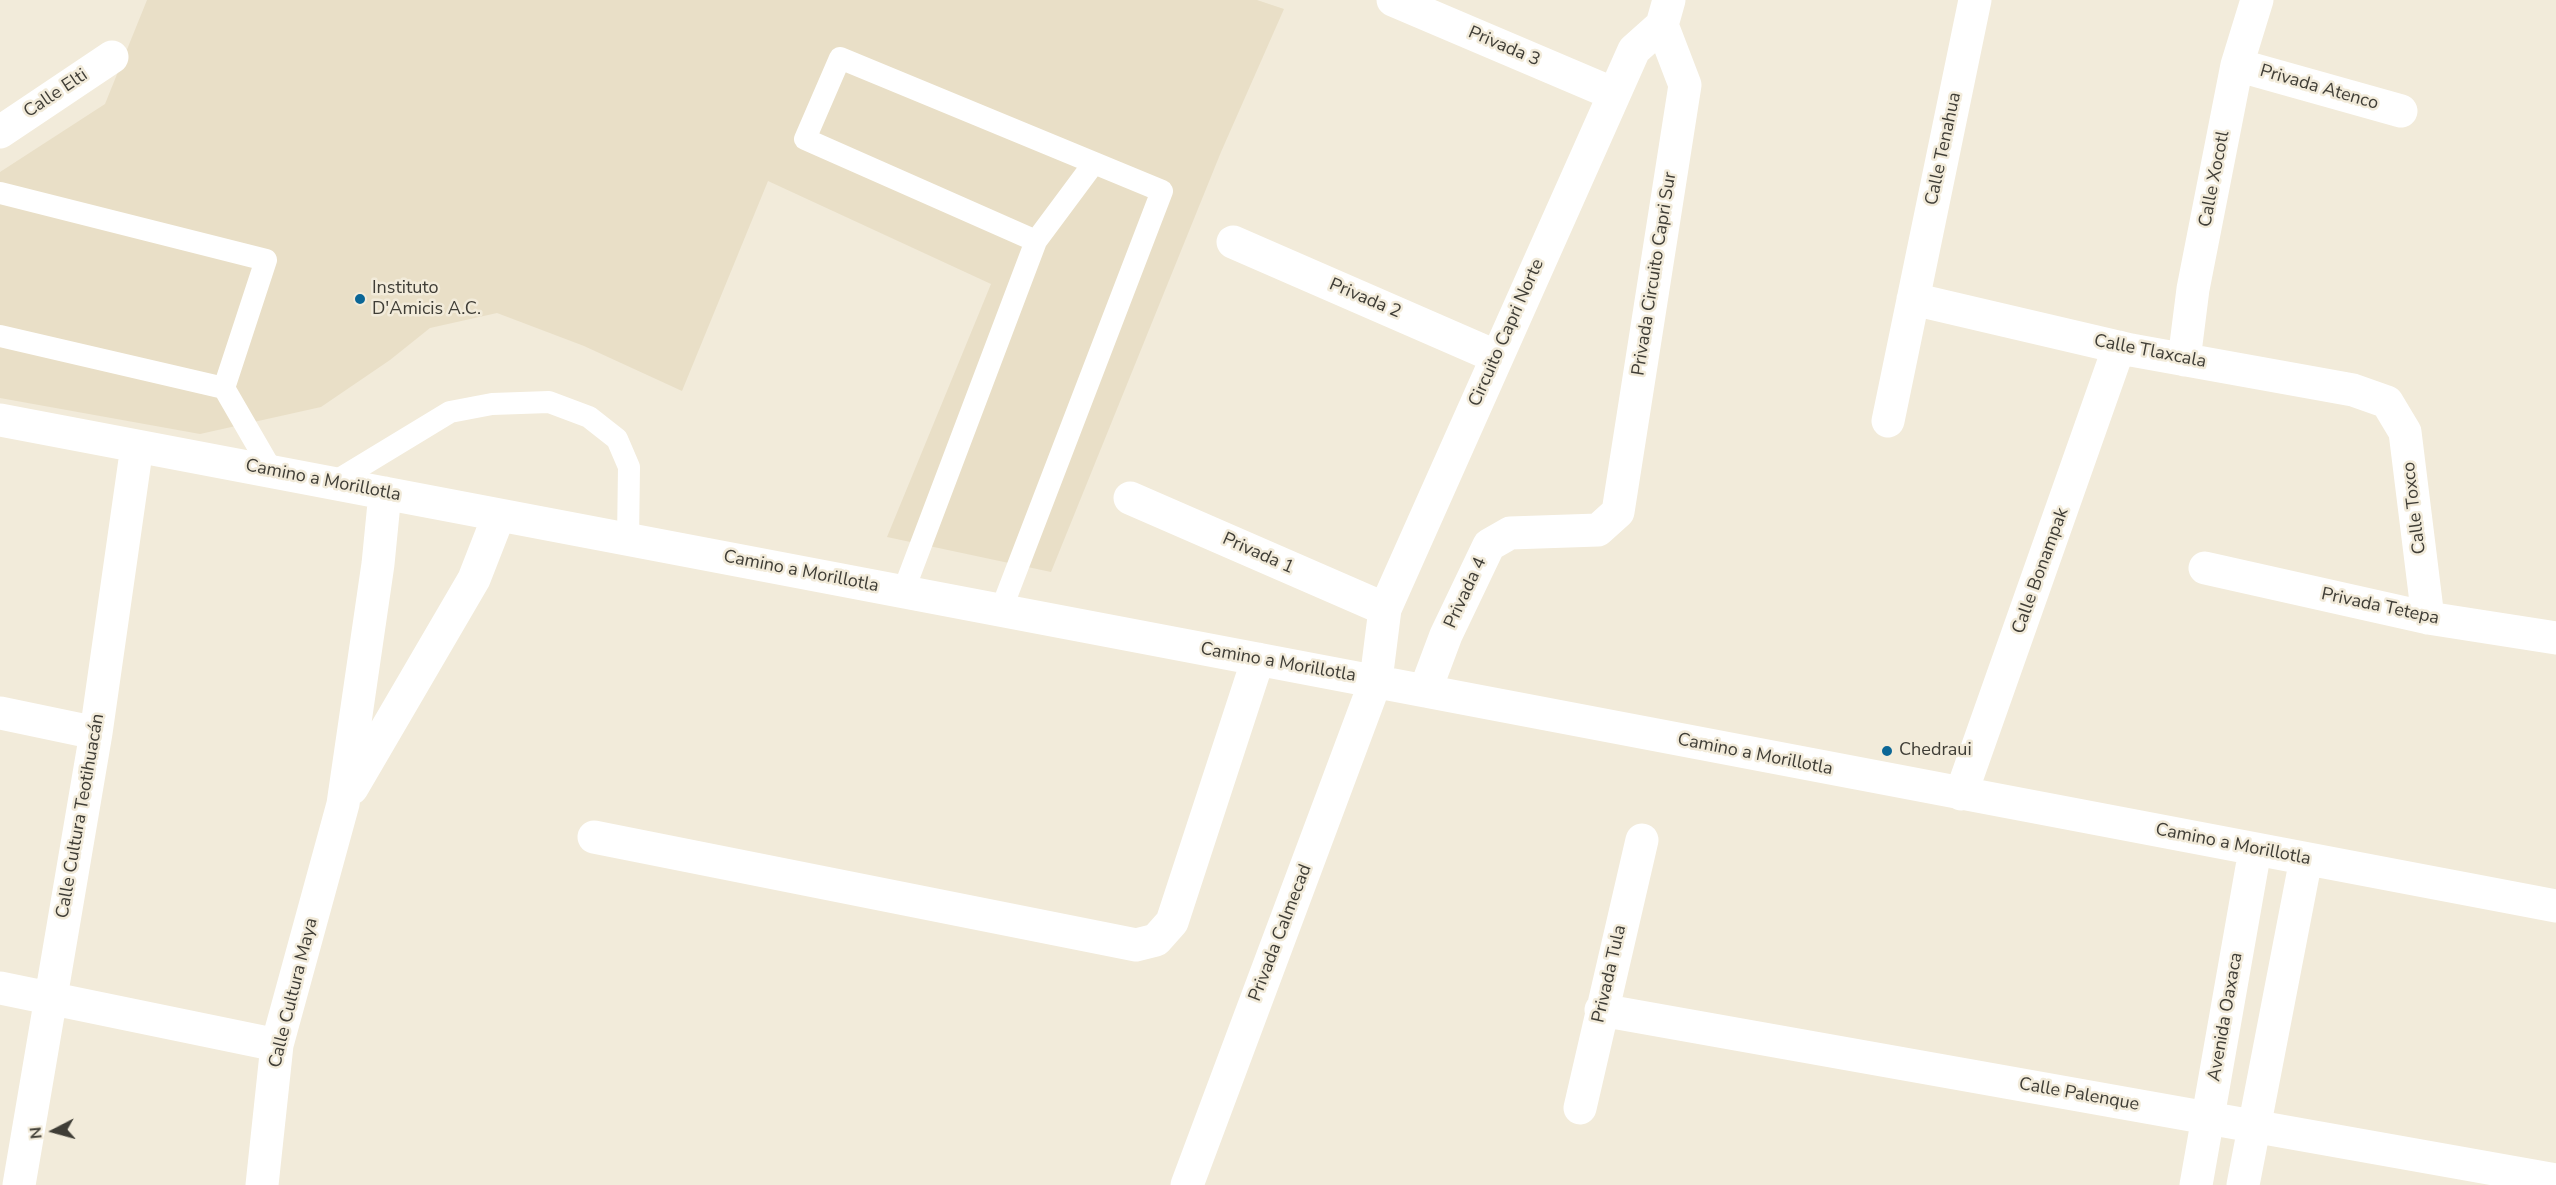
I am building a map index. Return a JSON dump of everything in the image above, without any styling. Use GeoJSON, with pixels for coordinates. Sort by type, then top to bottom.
{"type":"FeatureCollection","features":[{"type":"Feature","properties":{"kind":"street","name":"Privada 3"},"geometry":{"type":"LineString","coordinates":[[1393,0],[1614,94]]}},
{"type":"Feature","properties":{"kind":"street","name":"Calle Tenahua"},"geometry":{"type":"LineString","coordinates":[[1888,421],[1975,0]]}},
{"type":"Feature","properties":{"kind":"street","name":"Calle Xocotl"},"geometry":{"type":"LineString","coordinates":[[2184,360],[2193,289],[2237,65],[2257,0]]}},
{"type":"Feature","properties":{"kind":"street","name":"Circuito Capri Norte"},"geometry":{"type":"LineString","coordinates":[[1376,680],[1385,609],[1634,50],[1665,13]]}},
{"type":"Feature","properties":{"kind":"street","name":"Privada Circuito Capri Sur"},"geometry":{"type":"LineString","coordinates":[[1608,522],[1618,512],[1685,85],[1665,13]]}},
{"type":"Feature","properties":{"kind":"street","name":"Calle Elti"},"geometry":{"type":"LineString","coordinates":[[0,132],[112,57]]}},
{"type":"Feature","properties":{"kind":"street","name":"Privada Atenco"},"geometry":{"type":"LineString","coordinates":[[2237,65],[2401,111]]}},
{"type":"Feature","properties":{"kind":"street","name":"Privada 2"},"geometry":{"type":"LineString","coordinates":[[1233,242],[1497,357]]}},
{"type":"Feature","properties":{"kind":"street","name":"Calle Tlaxcala"},"geometry":{"type":"LineString","coordinates":[[1913,299],[2119,347],[2353,390],[2387,402]]}},
{"type":"Feature","properties":{"kind":"street","name":"Calle Bonampak"},"geometry":{"type":"LineString","coordinates":[[1961,794],[2119,347]]}},
{"type":"Feature","properties":{"kind":"street","name":"Calle Toxco"},"geometry":{"type":"LineString","coordinates":[[2387,402],[2405,432],[2428,618]]}},
{"type":"Feature","properties":{"kind":"street","name":"Camino a Morillotla"},"geometry":{"type":"LineString","coordinates":[[0,420],[2556,906]]}},
{"type":"Feature","properties":{"kind":"street","name":"Calle Cultura Teotihuacán"},"geometry":{"type":"LineString","coordinates":[[19,1185],[96,733],[137,446]]}},
{"type":"Feature","properties":{"kind":"street","name":"Calle Cultura Maya"},"geometry":{"type":"LineString","coordinates":[[262,1185],[277,1045],[343,804],[378,564],[385,493]]}},
{"type":"Feature","properties":{"kind":"street","name":"Privada 1"},"geometry":{"type":"LineString","coordinates":[[1130,498],[1385,609]]}},
{"type":"Feature","properties":{"kind":"street","name":"Calle Cultura Maya"},"geometry":{"type":"LineString","coordinates":[[343,804],[474,579],[499,515]]}},
{"type":"Feature","properties":{"kind":"street","name":"Privada 4"},"geometry":{"type":"LineString","coordinates":[[1425,692],[1446,634],[1489,545],[1510,533],[1598,530],[1608,522]]}},
{"type":"Feature","properties":{"kind":"street","name":"Privada Tetepa"},"geometry":{"type":"LineString","coordinates":[[2205,568],[2428,618],[2556,638]]}},
{"type":"Feature","properties":{"kind":"street"},"geometry":{"type":"LineString","coordinates":[[594,837],[1136,945],[1156,940],[1172,922],[1258,659]]}},
{"type":"Feature","properties":{"kind":"street","name":"Privada Calmecad"},"geometry":{"type":"LineString","coordinates":[[1187,1185],[1376,680]]}},
{"type":"Feature","properties":{"kind":"street"},"geometry":{"type":"LineString","coordinates":[[0,713],[96,733]]}},
{"type":"Feature","properties":{"kind":"street","name":"Privada Tula"},"geometry":{"type":"LineString","coordinates":[[1580,1108],[1642,840]]}},
{"type":"Feature","properties":{"kind":"street","name":"Avenida Oaxaca"},"geometry":{"type":"LineString","coordinates":[[2196,1185],[2255,850]]}},
{"type":"Feature","properties":{"kind":"street"},"geometry":{"type":"LineString","coordinates":[[2243,1185],[2306,859]]}},
{"type":"Feature","properties":{"kind":"street"},"geometry":{"type":"LineString","coordinates":[[0,988],[277,1045]]}},
{"type":"Feature","properties":{"kind":"street","name":"Calle Palenque"},"geometry":{"type":"LineString","coordinates":[[1601,1010],[2556,1180]]}},
{"type":"Feature","properties":{"kind":"lane"},"geometry":{"type":"LineString","coordinates":[[1001,610],[1162,191],[840,58],[805,139],[1036,241]]}},
{"type":"Feature","properties":{"kind":"lane"},"geometry":{"type":"LineString","coordinates":[[903,592],[1036,241],[1094,163]]}},
{"type":"Feature","properties":{"kind":"lane"},"geometry":{"type":"LineString","coordinates":[[0,193],[266,260],[224,388]]}},
{"type":"Feature","properties":{"kind":"lane"},"geometry":{"type":"LineString","coordinates":[[0,336],[224,388],[272,471]]}},
{"type":"Feature","properties":{"kind":"lane"},"geometry":{"type":"LineString","coordinates":[[333,483],[450,412],[492,404],[549,402],[589,417],[617,439],[629,467],[628,540]]}},
{"type":"Feature","properties":{"kind":"shaded area","name":"Instituto D'Amicis A.C."},"geometry":{"type":"Polygon","coordinates":[[[147,0],[1257,0],[1284,9],[1221,152],[1051,572],[887,537],[991,284],[768,181],[682,391],[584,346],[497,313],[430,328],[390,360],[321,407],[200,434],[0,398],[0,172],[105,104],[147,0]]]}},
{"type":"Feature","properties":{"kind":"place","name":"Instituto D'Amicis A.C."},"geometry":{"type":"Point","coordinates":[360,299]}},
{"type":"Feature","properties":{"kind":"place","name":"Chedraui"},"geometry":{"type":"Point","coordinates":[1887,751]}}]}
